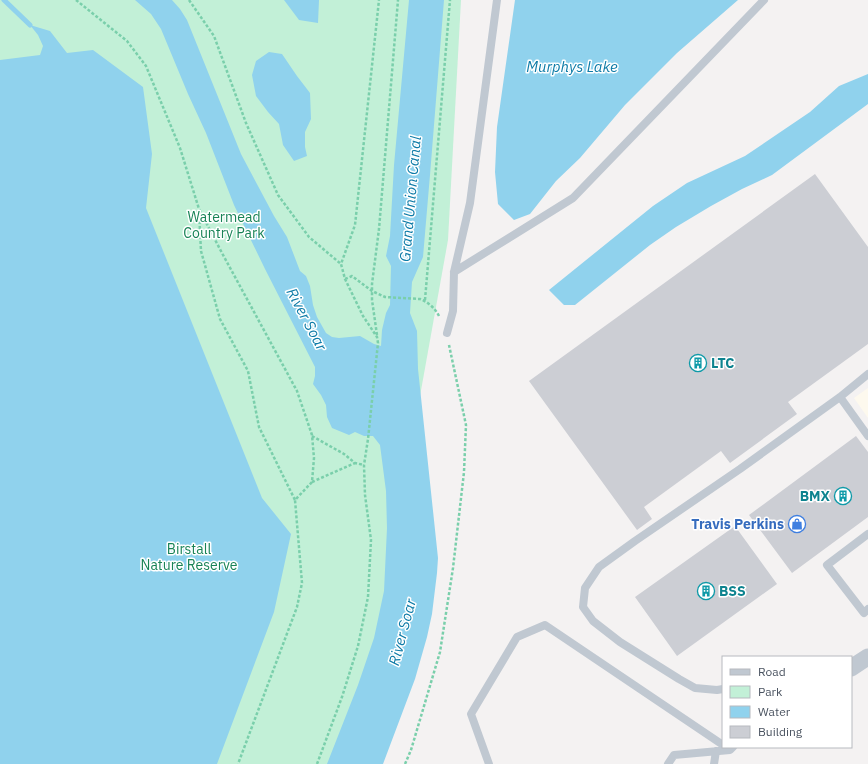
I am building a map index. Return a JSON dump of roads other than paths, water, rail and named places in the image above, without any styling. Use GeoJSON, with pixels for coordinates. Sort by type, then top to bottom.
{"type":"FeatureCollection","features":[{"type":"Feature","properties":{"kind":"street"},"geometry":{"type":"LineString","coordinates":[[852,667],[868,657]]}},
{"type":"Feature","properties":{"kind":"lane"},"geometry":{"type":"LineString","coordinates":[[447,333],[453,311],[454,272],[470,203],[497,0]]}},
{"type":"Feature","properties":{"kind":"lane"},"geometry":{"type":"LineString","coordinates":[[454,272],[573,198],[764,0]]}},
{"type":"Feature","properties":{"kind":"lane"},"geometry":{"type":"LineString","coordinates":[[722,689],[695,688],[620,642],[593,621],[583,607],[585,588],[599,567],[740,469],[840,397],[868,374]]}},
{"type":"Feature","properties":{"kind":"lane"},"geometry":{"type":"LineString","coordinates":[[840,397],[868,436]]}},
{"type":"Feature","properties":{"kind":"lane"},"geometry":{"type":"LineString","coordinates":[[868,534],[827,565],[864,613],[868,609]]}},
{"type":"Feature","properties":{"kind":"lane"},"geometry":{"type":"LineString","coordinates":[[489,764],[470,714],[517,636],[545,625],[722,745]]}},
{"type":"Feature","properties":{"kind":"lane"},"geometry":{"type":"LineString","coordinates":[[668,764],[674,755],[726,748]]}},
{"type":"Feature","properties":{"kind":"lane"},"geometry":{"type":"LineString","coordinates":[[714,764],[726,748]]}},
{"type":"Feature","properties":{"kind":"water"},"geometry":{"type":"Polygon","coordinates":[[[135,0],[172,0],[187,20],[241,154],[287,237],[300,271],[306,276],[310,286],[313,305],[317,317],[326,333],[332,337],[339,338],[360,336],[374,344],[381,346],[382,330],[386,313],[390,305],[391,266],[386,256],[390,236],[394,165],[409,0],[444,0],[423,257],[412,282],[410,313],[417,331],[418,369],[438,558],[437,573],[432,614],[427,637],[415,679],[383,764],[327,764],[358,685],[374,638],[384,591],[387,528],[386,491],[380,445],[373,436],[364,436],[355,432],[349,435],[332,428],[327,417],[326,405],[313,384],[315,367],[234,205],[206,133],[161,29],[151,14],[135,0]]]}},
{"type":"Feature","properties":{"kind":"water"},"geometry":{"type":"Polygon","coordinates":[[[284,0],[319,0],[318,23],[299,20],[284,0]]]}},
{"type":"Feature","properties":{"kind":"water","name":"Murphys Lake"},"geometry":{"type":"Polygon","coordinates":[[[515,0],[738,0],[677,53],[625,105],[580,158],[556,181],[530,214],[514,220],[498,204],[495,172],[497,127],[515,0]]]}},
{"type":"Feature","properties":{"kind":"water","name":"Birstall Nature Reserve"},"geometry":{"type":"Polygon","coordinates":[[[30,25],[50,31],[67,53],[93,50],[143,87],[152,154],[146,208],[262,498],[291,534],[274,612],[217,764],[0,764],[0,60],[40,55],[43,46],[38,35],[30,25]]]}},
{"type":"Feature","properties":{"kind":"water"},"geometry":{"type":"Polygon","coordinates":[[[269,52],[282,54],[310,93],[311,119],[305,132],[305,147],[307,156],[294,161],[283,145],[279,124],[256,96],[252,75],[256,61],[269,52]]]}},
{"type":"Feature","properties":{"kind":"water"},"geometry":{"type":"Polygon","coordinates":[[[868,74],[868,104],[772,175],[742,189],[676,227],[650,245],[575,305],[564,305],[549,290],[653,206],[687,183],[745,156],[810,112],[839,86],[868,74]]]}},
{"type":"Feature","properties":{"kind":"waterway"},"geometry":{"type":"LineString","coordinates":[[4,0],[30,25]]}},
{"type":"Feature","properties":{"kind":"place","name":"LTC"},"geometry":{"type":"Point","coordinates":[698,363]}},
{"type":"Feature","properties":{"kind":"place","name":"BMX"},"geometry":{"type":"Point","coordinates":[843,496]}},
{"type":"Feature","properties":{"kind":"place","name":"Travis Perkins"},"geometry":{"type":"Point","coordinates":[797,524]}},
{"type":"Feature","properties":{"kind":"place","name":"BSS"},"geometry":{"type":"Point","coordinates":[706,591]}},
{"type":"Feature","properties":{"kind":"water label","name":"Grand Union Canal"},"geometry":{"type":"Point","coordinates":[410,199]}},
{"type":"Feature","properties":{"kind":"water label","name":"River Soar"},"geometry":{"type":"Point","coordinates":[307,319]}},
{"type":"Feature","properties":{"kind":"water label","name":"River Soar"},"geometry":{"type":"Point","coordinates":[402,632]}},
{"type":"Feature","properties":{"kind":"park label","name":"Watermead Country Park"},"geometry":{"type":"Point","coordinates":[224,226]}}]}
